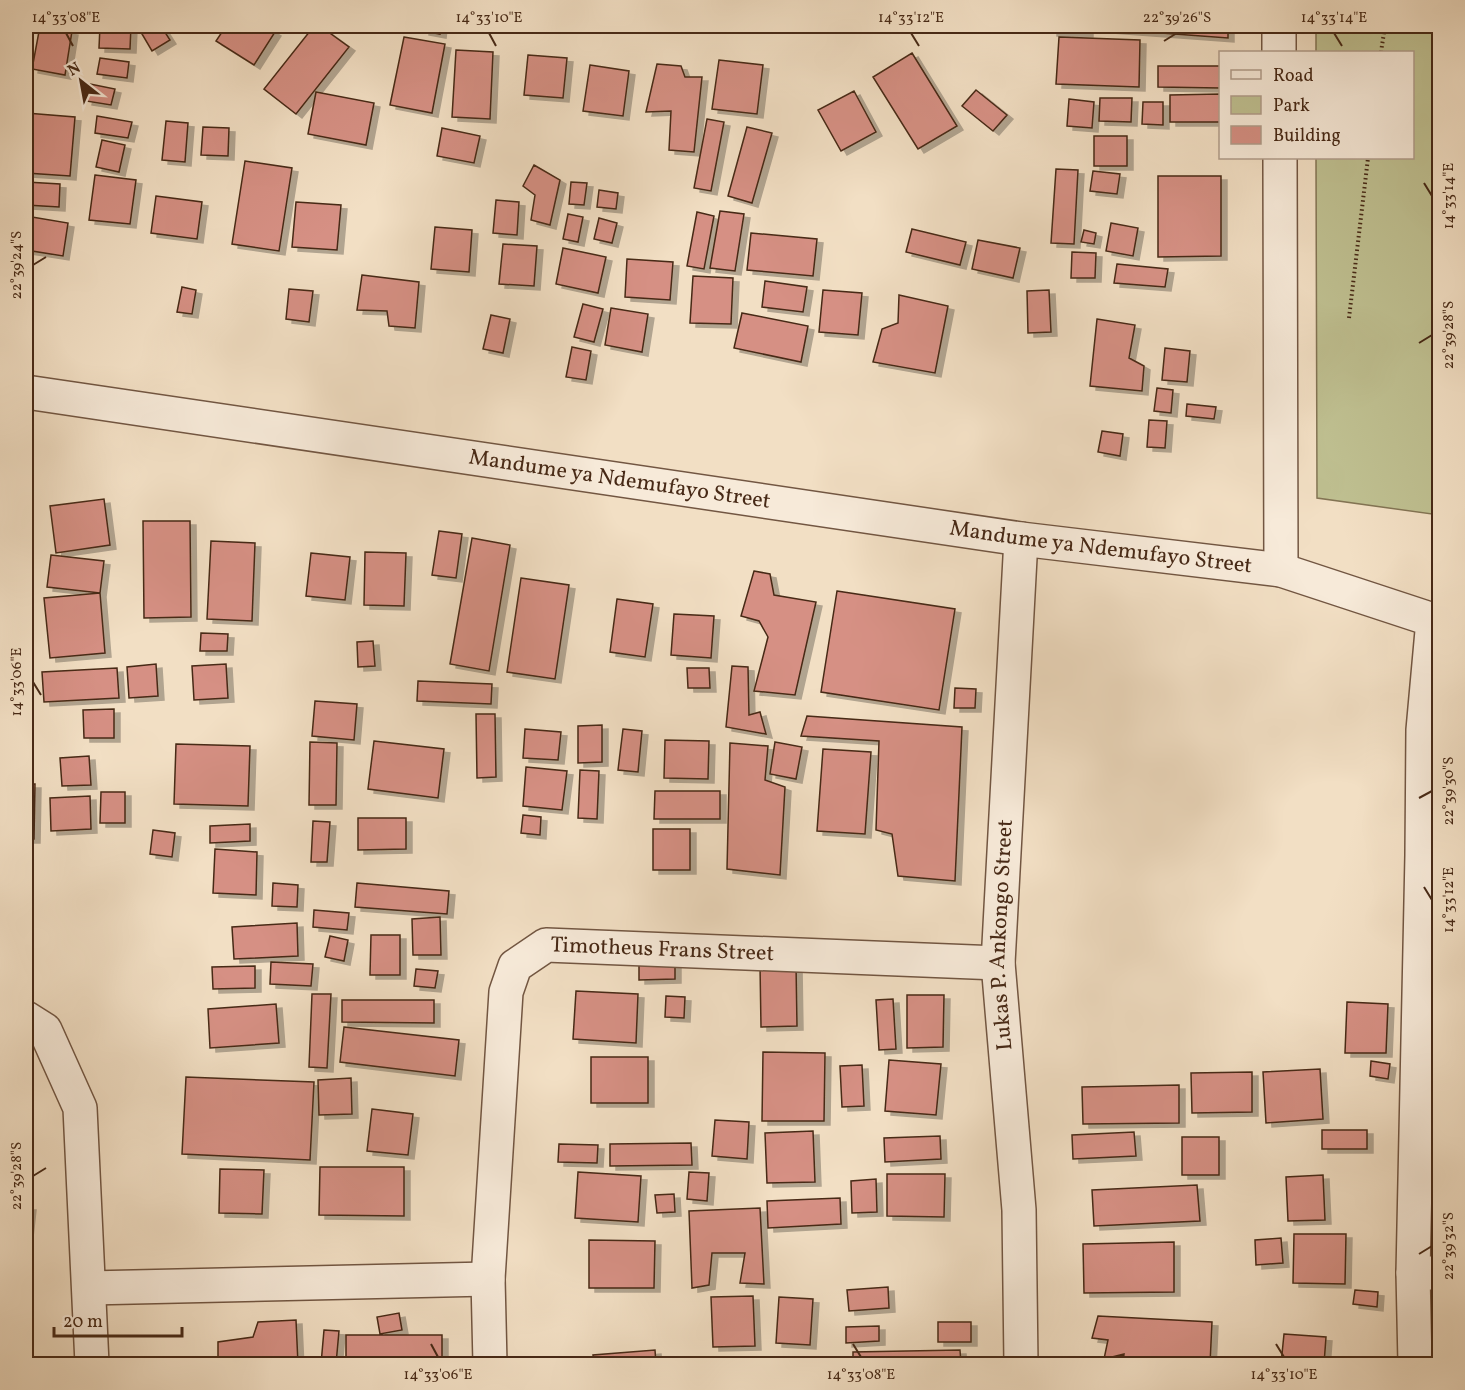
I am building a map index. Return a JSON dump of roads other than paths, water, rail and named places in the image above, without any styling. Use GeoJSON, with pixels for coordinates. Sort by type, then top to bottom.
{"type":"FeatureCollection","features":[{"type":"Feature","properties":{"kind":"street"},"geometry":{"type":"LineString","coordinates":[[1279,26],[1279,51]]}},
{"type":"Feature","properties":{"kind":"street"},"geometry":{"type":"LineString","coordinates":[[1280,159],[1281,570]]}},
{"type":"Feature","properties":{"kind":"street","name":"Mandume ya Ndemufayo Street"},"geometry":{"type":"LineString","coordinates":[[26,392],[1021,539],[1281,570],[1436,620],[1423,730],[1431,856],[1426,1273],[1415,1365]]}},
{"type":"Feature","properties":{"kind":"street","name":"Lukas P. Ankongo Street"},"geometry":{"type":"LineString","coordinates":[[1021,539],[998,963],[1019,1210],[1021,1365]]}},
{"type":"Feature","properties":{"kind":"street","name":"Timotheus Frans Street"},"geometry":{"type":"LineString","coordinates":[[490,1365],[488,1279],[506,992],[515,966],[546,945],[998,963]]}},
{"type":"Feature","properties":{"kind":"street"},"geometry":{"type":"LineString","coordinates":[[26,1018],[45,1029],[80,1108],[92,1365]]}},
{"type":"Feature","properties":{"kind":"street"},"geometry":{"type":"LineString","coordinates":[[89,1288],[488,1279]]}}]}
